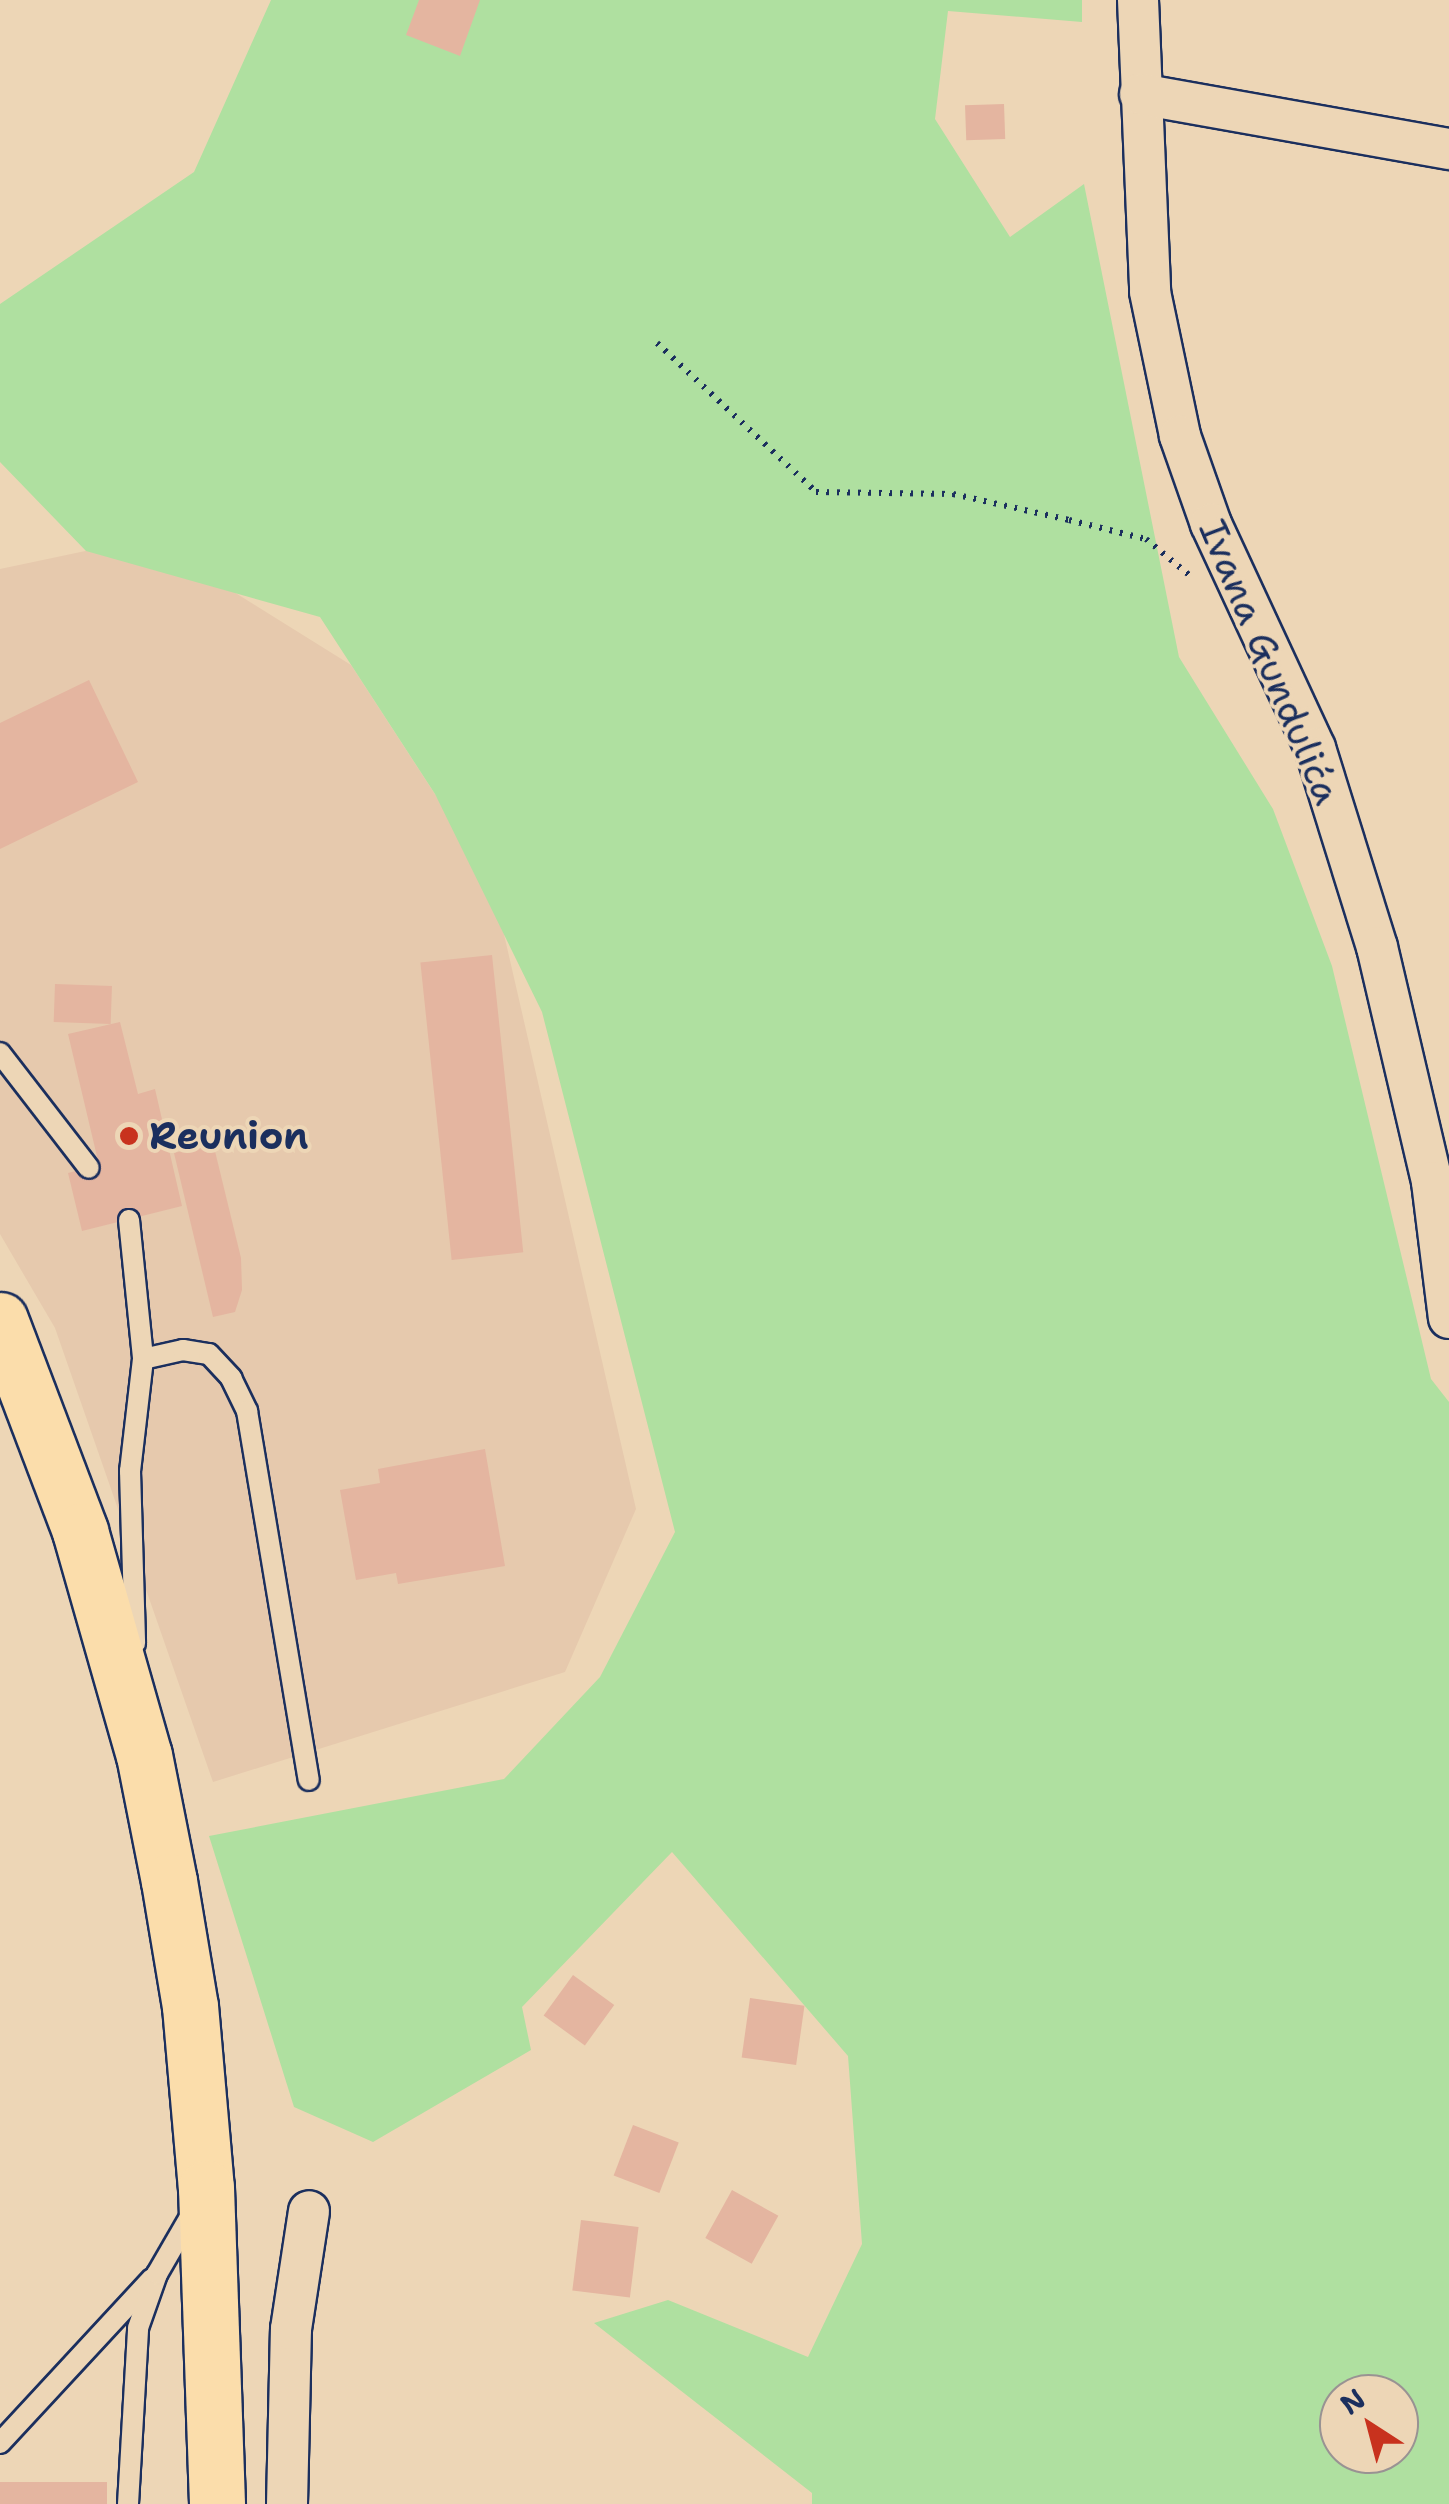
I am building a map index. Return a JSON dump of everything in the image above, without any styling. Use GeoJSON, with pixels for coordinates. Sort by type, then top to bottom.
{"type":"FeatureCollection","features":[{"type":"Feature","properties":{"kind":"highway"},"geometry":{"type":"LineString","coordinates":[[0,1320],[80,1532],[144,1755],[190,2006],[206,2188],[217,2504]]}},
{"type":"Feature","properties":{"kind":"street","name":"Ivana Gundulića"},"geometry":{"type":"LineString","coordinates":[[1138,0],[1150,292],[1180,436],[1211,524],[1315,748],[1377,948],[1432,1182],[1449,1318]]}},
{"type":"Feature","properties":{"kind":"street"},"geometry":{"type":"LineString","coordinates":[[1140,94],[1449,149]]}},
{"type":"Feature","properties":{"kind":"street"},"geometry":{"type":"LineString","coordinates":[[287,2504],[291,2329],[309,2211]]}},
{"type":"Feature","properties":{"kind":"lane"},"geometry":{"type":"LineString","coordinates":[[0,1053],[89,1168]]}},
{"type":"Feature","properties":{"kind":"lane"},"geometry":{"type":"LineString","coordinates":[[129,1220],[143,1358],[130,1490],[131,1589],[144,1755]]}},
{"type":"Feature","properties":{"kind":"lane"},"geometry":{"type":"LineString","coordinates":[[143,1358],[183,1350],[209,1354],[231,1378],[247,1411],[309,1780]]}},
{"type":"Feature","properties":{"kind":"lane"},"geometry":{"type":"LineString","coordinates":[[128,2504],[138,2328],[157,2274],[206,2188]]}},
{"type":"Feature","properties":{"kind":"lane"},"geometry":{"type":"LineString","coordinates":[[0,2443],[157,2274]]}},
{"type":"Feature","properties":{"kind":"path"},"geometry":{"type":"LineString","coordinates":[[657,344],[816,492],[952,494],[1069,520],[1146,540],[1204,588]]}},
{"type":"Feature","properties":{"kind":"shaded area"},"geometry":{"type":"Polygon","coordinates":[[[147,538],[351,665],[492,882],[636,1509],[565,1672],[213,1782],[55,1328],[0,1234],[0,569],[147,538]]]}},
{"type":"Feature","properties":{"kind":"green space"},"geometry":{"type":"Polygon","coordinates":[[[271,0],[1082,0],[1082,22],[948,11],[935,119],[1010,237],[1084,184],[1179,657],[1273,809],[1332,966],[1431,1379],[1449,1402],[1449,2504],[812,2504],[812,2493],[594,2323],[668,2300],[808,2357],[862,2244],[848,2056],[672,1852],[522,2007],[531,2050],[373,2142],[294,2107],[209,1836],[504,1779],[600,1677],[675,1532],[542,1012],[435,794],[320,617],[86,551],[0,462],[0,304],[194,172],[271,0]]]}},
{"type":"Feature","properties":{"kind":"building"},"geometry":{"type":"Polygon","coordinates":[[[419,0],[480,0],[460,56],[406,35],[419,0]]]}},
{"type":"Feature","properties":{"kind":"building"},"geometry":{"type":"Polygon","coordinates":[[[1004,104],[1005,139],[966,140],[965,105],[1004,104]]]}},
{"type":"Feature","properties":{"kind":"building"},"geometry":{"type":"Polygon","coordinates":[[[89,680],[138,782],[0,849],[0,723],[89,680]]]}},
{"type":"Feature","properties":{"kind":"building"},"geometry":{"type":"Polygon","coordinates":[[[492,955],[523,1252],[452,1260],[420,963],[492,955]]]}},
{"type":"Feature","properties":{"kind":"building"},"geometry":{"type":"Polygon","coordinates":[[[55,984],[112,986],[111,1024],[54,1022],[55,984]]]}},
{"type":"Feature","properties":{"kind":"building","name":"Reunion"},"geometry":{"type":"Polygon","coordinates":[[[120,1022],[138,1094],[155,1089],[182,1206],[82,1231],[68,1173],[99,1165],[68,1034],[120,1022]]]}},
{"type":"Feature","properties":{"kind":"building"},"geometry":{"type":"Polygon","coordinates":[[[213,1143],[241,1258],[242,1290],[235,1312],[213,1317],[174,1153],[213,1143]]]}},
{"type":"Feature","properties":{"kind":"building"},"geometry":{"type":"Polygon","coordinates":[[[485,1449],[505,1566],[398,1584],[396,1573],[356,1580],[340,1490],[380,1483],[378,1469],[485,1449]]]}},
{"type":"Feature","properties":{"kind":"building"},"geometry":{"type":"Polygon","coordinates":[[[573,1975],[614,2005],[585,2045],[544,2015],[573,1975]]]}},
{"type":"Feature","properties":{"kind":"building"},"geometry":{"type":"Polygon","coordinates":[[[750,1998],[804,2006],[796,2065],[742,2057],[750,1998]]]}},
{"type":"Feature","properties":{"kind":"building"},"geometry":{"type":"Polygon","coordinates":[[[633,2125],[679,2143],[659,2193],[614,2175],[633,2125]]]}},
{"type":"Feature","properties":{"kind":"building"},"geometry":{"type":"Polygon","coordinates":[[[732,2190],[778,2216],[752,2264],[705,2238],[732,2190]]]}},
{"type":"Feature","properties":{"kind":"building"},"geometry":{"type":"Polygon","coordinates":[[[581,2220],[639,2227],[630,2298],[572,2290],[581,2220]]]}},
{"type":"Feature","properties":{"kind":"building"},"geometry":{"type":"Polygon","coordinates":[[[0,2482],[107,2482],[107,2504],[0,2504],[0,2482]]]}},
{"type":"Feature","properties":{"kind":"place","name":"Reunion"},"geometry":{"type":"Point","coordinates":[129,1136]}}]}
